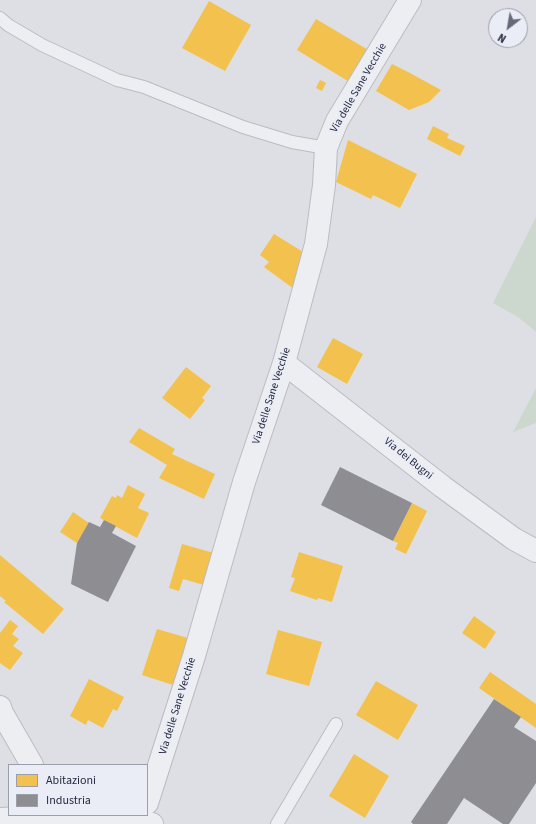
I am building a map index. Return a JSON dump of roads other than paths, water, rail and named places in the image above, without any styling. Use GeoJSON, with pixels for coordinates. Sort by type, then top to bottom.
{"type":"FeatureCollection","features":[{"type":"Feature","properties":{"kind":"street","name":"Via delle Sane Vecchie"},"geometry":{"type":"LineString","coordinates":[[148,807],[194,656],[244,482],[284,362],[316,244],[324,185],[326,148],[337,121],[410,0]]}},
{"type":"Feature","properties":{"kind":"street","name":"Via dei Bugni"},"geometry":{"type":"LineString","coordinates":[[284,362],[443,487],[514,539],[536,551]]}},
{"type":"Feature","properties":{"kind":"street"},"geometry":{"type":"LineString","coordinates":[[0,707],[31,764]]}},
{"type":"Feature","properties":{"kind":"street"},"geometry":{"type":"LineString","coordinates":[[0,819],[66,816],[145,817]]}},
{"type":"Feature","properties":{"kind":"lane"},"geometry":{"type":"LineString","coordinates":[[0,18],[8,25],[42,45],[117,80],[144,87],[243,127],[285,140],[326,148]]}},
{"type":"Feature","properties":{"kind":"lane"},"geometry":{"type":"LineString","coordinates":[[276,824],[336,724]]}}]}
